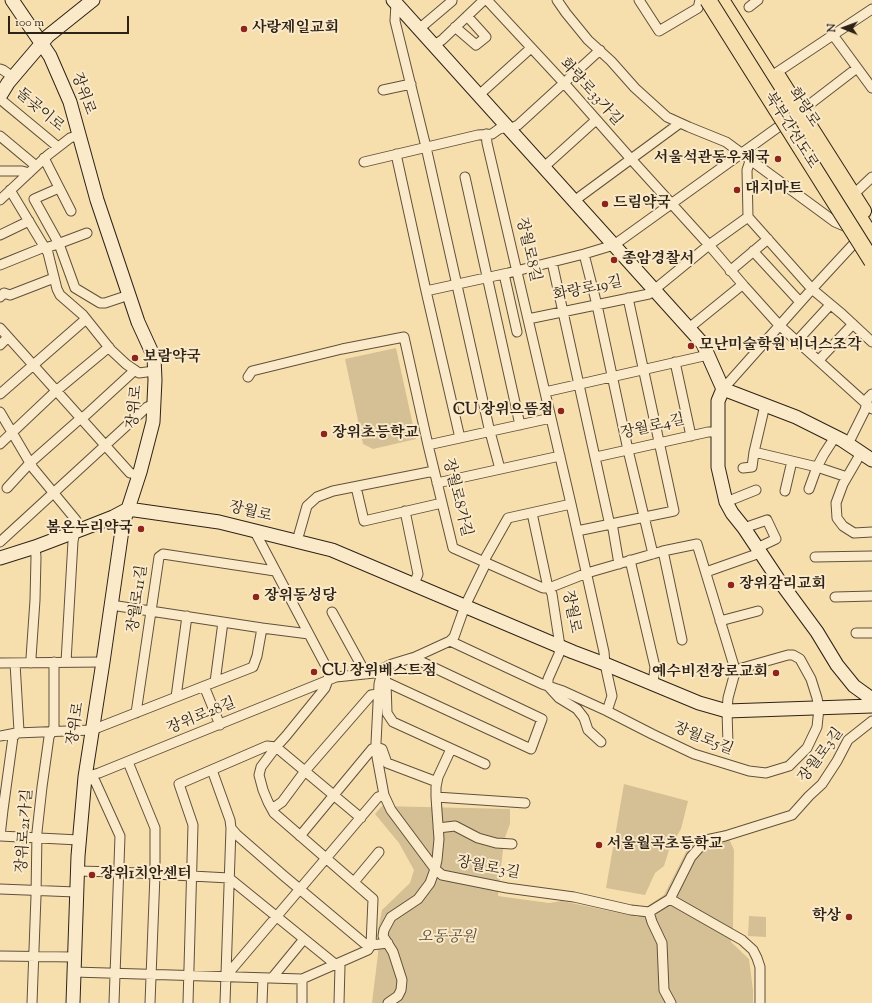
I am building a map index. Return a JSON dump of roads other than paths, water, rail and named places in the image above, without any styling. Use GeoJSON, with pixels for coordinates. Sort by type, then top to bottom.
{"type":"FeatureCollection","features":[{"type":"Feature","properties":{"kind":"highway","name":"북부간선도로"},"geometry":{"type":"LineString","coordinates":[[718,1],[869,232]]}},
{"type":"Feature","properties":{"kind":"highway","name":"북부간선도로"},"geometry":{"type":"LineString","coordinates":[[718,1],[872,261]]}},
{"type":"Feature","properties":{"kind":"main road","name":"화랑로"},"geometry":{"type":"LineString","coordinates":[[718,1],[776,73],[795,115],[854,194],[869,232],[872,246]]}},
{"type":"Feature","properties":{"kind":"main road","name":"화랑로"},"geometry":{"type":"LineString","coordinates":[[718,1],[795,115],[869,232]]}},
{"type":"Feature","properties":{"kind":"street","name":"장위로"},"geometry":{"type":"LineString","coordinates":[[12,0],[50,56],[70,102],[97,200],[138,322],[154,357],[152,422],[138,475],[123,522],[103,662],[84,777],[77,871],[73,1003]]}},
{"type":"Feature","properties":{"kind":"street","name":"돌곶이로"},"geometry":{"type":"LineString","coordinates":[[0,96],[8,83],[41,43],[93,0]]}},
{"type":"Feature","properties":{"kind":"street"},"geometry":{"type":"LineString","coordinates":[[434,45],[442,40],[484,0]]}},
{"type":"Feature","properties":{"kind":"street","name":"화랑로33가길"},"geometry":{"type":"LineString","coordinates":[[487,0],[564,83],[779,325],[870,406]]}},
{"type":"Feature","properties":{"kind":"street"},"geometry":{"type":"LineString","coordinates":[[557,0],[588,40],[611,61],[635,88],[667,117],[726,142],[835,222],[869,232],[812,289],[723,389],[718,401],[718,467],[726,502],[732,514],[744,528],[778,580],[817,632],[837,665],[854,686],[872,699]]}},
{"type":"Feature","properties":{"kind":"street"},"geometry":{"type":"LineString","coordinates":[[639,0],[659,31],[698,8],[700,0]]}},
{"type":"Feature","properties":{"kind":"street"},"geometry":{"type":"LineString","coordinates":[[749,6],[758,0]]}},
{"type":"Feature","properties":{"kind":"street"},"geometry":{"type":"LineString","coordinates":[[395,1],[395,21],[426,147],[490,432],[500,469]]}},
{"type":"Feature","properties":{"kind":"street","name":"화랑로19길"},"geometry":{"type":"LineString","coordinates":[[395,1],[703,344],[723,389]]}},
{"type":"Feature","properties":{"kind":"street"},"geometry":{"type":"LineString","coordinates":[[419,29],[452,1]]}},
{"type":"Feature","properties":{"kind":"street","name":"화랑로"},"geometry":{"type":"LineString","coordinates":[[776,73],[872,9]]}},
{"type":"Feature","properties":{"kind":"street"},"geometry":{"type":"LineString","coordinates":[[455,28],[476,45],[486,37],[467,16]]}},
{"type":"Feature","properties":{"kind":"street"},"geometry":{"type":"LineString","coordinates":[[833,35],[857,68],[869,78],[872,88]]}},
{"type":"Feature","properties":{"kind":"street"},"geometry":{"type":"LineString","coordinates":[[479,95],[531,48]]}},
{"type":"Feature","properties":{"kind":"street"},"geometry":{"type":"LineString","coordinates":[[364,162],[426,147],[492,134],[499,129],[518,125],[600,50]]}},
{"type":"Feature","properties":{"kind":"street"},"geometry":{"type":"LineString","coordinates":[[426,291],[504,274],[614,245],[795,115],[857,68]]}},
{"type":"Feature","properties":{"kind":"street","name":"돌곶이로"},"geometry":{"type":"LineString","coordinates":[[0,69],[14,77]]}},
{"type":"Feature","properties":{"kind":"street"},"geometry":{"type":"LineString","coordinates":[[383,90],[411,84]]}},
{"type":"Feature","properties":{"kind":"street","name":"돌곶이로"},"geometry":{"type":"LineString","coordinates":[[0,99],[58,147]]}},
{"type":"Feature","properties":{"kind":"street"},"geometry":{"type":"LineString","coordinates":[[544,167],[596,120]]}},
{"type":"Feature","properties":{"kind":"street"},"geometry":{"type":"LineString","coordinates":[[574,201],[680,123]]}},
{"type":"Feature","properties":{"kind":"street"},"geometry":{"type":"LineString","coordinates":[[0,200],[44,158],[70,138],[79,134]]}},
{"type":"Feature","properties":{"kind":"street","name":"장월로8길"},"geometry":{"type":"LineString","coordinates":[[486,134],[587,573],[604,652],[605,664]]}},
{"type":"Feature","properties":{"kind":"street"},"geometry":{"type":"LineString","coordinates":[[0,136],[36,166]]}},
{"type":"Feature","properties":{"kind":"street"},"geometry":{"type":"LineString","coordinates":[[396,154],[460,438]]}},
{"type":"Feature","properties":{"kind":"street"},"geometry":{"type":"LineString","coordinates":[[44,158],[70,211]]}},
{"type":"Feature","properties":{"kind":"street"},"geometry":{"type":"LineString","coordinates":[[750,161],[747,170],[748,217],[812,289],[872,342]]}},
{"type":"Feature","properties":{"kind":"street"},"geometry":{"type":"LineString","coordinates":[[0,171],[22,171],[29,173]]}},
{"type":"Feature","properties":{"kind":"street"},"geometry":{"type":"LineString","coordinates":[[465,177],[520,425]]}},
{"type":"Feature","properties":{"kind":"street"},"geometry":{"type":"LineString","coordinates":[[854,194],[872,177]]}},
{"type":"Feature","properties":{"kind":"street"},"geometry":{"type":"LineString","coordinates":[[59,188],[34,200],[59,244],[75,288],[100,303],[105,303],[129,295]]}},
{"type":"Feature","properties":{"kind":"street"},"geometry":{"type":"LineString","coordinates":[[10,190],[48,253],[57,289],[60,295],[86,319],[109,347],[126,364],[139,373],[154,371]]}},
{"type":"Feature","properties":{"kind":"street","name":"화랑로19길"},"geometry":{"type":"LineString","coordinates":[[528,319],[649,294],[748,217]]}},
{"type":"Feature","properties":{"kind":"street"},"geometry":{"type":"LineString","coordinates":[[0,235],[30,221]]}},
{"type":"Feature","properties":{"kind":"street"},"geometry":{"type":"LineString","coordinates":[[0,265],[42,248],[59,244],[86,233]]}},
{"type":"Feature","properties":{"kind":"street"},"geometry":{"type":"LineString","coordinates":[[730,271],[768,239]]}},
{"type":"Feature","properties":{"kind":"street"},"geometry":{"type":"LineString","coordinates":[[753,251],[800,302]]}},
{"type":"Feature","properties":{"kind":"street"},"geometry":{"type":"LineString","coordinates":[[584,254],[597,304],[643,518],[653,554]]}},
{"type":"Feature","properties":{"kind":"street"},"geometry":{"type":"LineString","coordinates":[[552,262],[609,520],[613,529],[619,564]]}},
{"type":"Feature","properties":{"kind":"street"},"geometry":{"type":"LineString","coordinates":[[504,274],[517,332]]}},
{"type":"Feature","properties":{"kind":"street"},"geometry":{"type":"LineString","coordinates":[[0,297],[4,293],[10,295],[54,278]]}},
{"type":"Feature","properties":{"kind":"street"},"geometry":{"type":"LineString","coordinates":[[689,328],[742,285]]}},
{"type":"Feature","properties":{"kind":"street"},"geometry":{"type":"LineString","coordinates":[[577,531],[674,511],[628,298]]}},
{"type":"Feature","properties":{"kind":"street"},"geometry":{"type":"LineString","coordinates":[[797,341],[830,304]]}},
{"type":"Feature","properties":{"kind":"street"},"geometry":{"type":"LineString","coordinates":[[0,394],[86,319]]}},
{"type":"Feature","properties":{"kind":"street"},"geometry":{"type":"LineString","coordinates":[[819,360],[852,324]]}},
{"type":"Feature","properties":{"kind":"street"},"geometry":{"type":"LineString","coordinates":[[0,328],[130,473],[138,475]]}},
{"type":"Feature","properties":{"kind":"street"},"geometry":{"type":"LineString","coordinates":[[0,345],[8,337]]}},
{"type":"Feature","properties":{"kind":"street","name":"장월로8가길"},"geometry":{"type":"LineString","coordinates":[[248,377],[252,371],[342,349],[404,337],[453,548],[543,588],[549,588]]}},
{"type":"Feature","properties":{"kind":"street"},"geometry":{"type":"LineString","coordinates":[[0,444],[56,391],[109,347]]}},
{"type":"Feature","properties":{"kind":"street"},"geometry":{"type":"LineString","coordinates":[[545,392],[708,355]]}},
{"type":"Feature","properties":{"kind":"street"},"geometry":{"type":"LineString","coordinates":[[675,362],[691,436]]}},
{"type":"Feature","properties":{"kind":"street"},"geometry":{"type":"LineString","coordinates":[[7,488],[30,463],[135,370]]}},
{"type":"Feature","properties":{"kind":"street"},"geometry":{"type":"LineString","coordinates":[[723,389],[796,417],[836,437],[867,456],[847,477],[836,503],[837,518],[843,526],[854,532],[872,532]]}},
{"type":"Feature","properties":{"kind":"street"},"geometry":{"type":"LineString","coordinates":[[848,444],[865,410],[870,406],[868,398],[872,394]]}},
{"type":"Feature","properties":{"kind":"street"},"geometry":{"type":"LineString","coordinates":[[0,542],[147,407],[153,405]]}},
{"type":"Feature","properties":{"kind":"street"},"geometry":{"type":"LineString","coordinates":[[743,468],[752,467],[765,405]]}},
{"type":"Feature","properties":{"kind":"street"},"geometry":{"type":"LineString","coordinates":[[0,412],[33,468],[76,520],[75,532],[72,541],[66,662]]}},
{"type":"Feature","properties":{"kind":"street"},"geometry":{"type":"LineString","coordinates":[[428,445],[551,418]]}},
{"type":"Feature","properties":{"kind":"street","name":"장월로4길"},"geometry":{"type":"LineString","coordinates":[[596,458],[708,432],[718,432]]}},
{"type":"Feature","properties":{"kind":"street"},"geometry":{"type":"LineString","coordinates":[[810,489],[817,467],[836,437]]}},
{"type":"Feature","properties":{"kind":"street"},"geometry":{"type":"LineString","coordinates":[[754,452],[817,467],[847,477]]}},
{"type":"Feature","properties":{"kind":"street"},"geometry":{"type":"LineString","coordinates":[[437,483],[560,456]]}},
{"type":"Feature","properties":{"kind":"street"},"geometry":{"type":"LineString","coordinates":[[785,491],[792,461]]}},
{"type":"Feature","properties":{"kind":"street"},"geometry":{"type":"LineString","coordinates":[[297,541],[307,506],[317,497],[333,491],[434,471]]}},
{"type":"Feature","properties":{"kind":"street"},"geometry":{"type":"LineString","coordinates":[[356,487],[364,521],[442,503]]}},
{"type":"Feature","properties":{"kind":"street"},"geometry":{"type":"LineString","coordinates":[[726,502],[756,490]]}},
{"type":"Feature","properties":{"kind":"street"},"geometry":{"type":"LineString","coordinates":[[450,641],[454,637],[465,606],[484,567],[486,557],[508,518],[571,504]]}},
{"type":"Feature","properties":{"kind":"street"},"geometry":{"type":"LineString","coordinates":[[0,558],[75,532],[113,517],[128,509]]}},
{"type":"Feature","properties":{"kind":"street","name":"장월로"},"geometry":{"type":"LineString","coordinates":[[128,509],[219,522],[332,550],[698,703],[727,711],[872,706]]}},
{"type":"Feature","properties":{"kind":"street"},"geometry":{"type":"LineString","coordinates":[[406,511],[418,574],[414,584]]}},
{"type":"Feature","properties":{"kind":"street","name":"장월로"},"geometry":{"type":"LineString","coordinates":[[532,513],[547,583],[552,594],[560,646],[559,654],[548,679],[548,686]]}},
{"type":"Feature","properties":{"kind":"street"},"geometry":{"type":"LineString","coordinates":[[744,528],[767,520],[776,539],[757,548]]}},
{"type":"Feature","properties":{"kind":"street"},"geometry":{"type":"LineString","coordinates":[[74,972],[302,979],[368,950],[371,945],[373,899],[274,813],[263,790],[259,775],[261,767],[325,688],[329,672],[254,530]]}},
{"type":"Feature","properties":{"kind":"street"},"geometry":{"type":"LineString","coordinates":[[549,588],[587,573],[630,560],[697,544],[736,671]]}},
{"type":"Feature","properties":{"kind":"street"},"geometry":{"type":"LineString","coordinates":[[31,663],[35,600],[35,547]]}},
{"type":"Feature","properties":{"kind":"street"},"geometry":{"type":"LineString","coordinates":[[706,572],[757,554],[757,548]]}},
{"type":"Feature","properties":{"kind":"street"},"geometry":{"type":"LineString","coordinates":[[663,551],[682,640]]}},
{"type":"Feature","properties":{"kind":"street","name":"장월로11길"},"geometry":{"type":"LineString","coordinates":[[136,713],[160,557],[163,554],[275,571]]}},
{"type":"Feature","properties":{"kind":"street"},"geometry":{"type":"LineString","coordinates":[[815,557],[872,556]]}},
{"type":"Feature","properties":{"kind":"street"},"geometry":{"type":"LineString","coordinates":[[630,560],[655,667],[653,684]]}},
{"type":"Feature","properties":{"kind":"street"},"geometry":{"type":"LineString","coordinates":[[835,597],[872,596]]}},
{"type":"Feature","properties":{"kind":"street"},"geometry":{"type":"LineString","coordinates":[[111,605],[309,634]]}},
{"type":"Feature","properties":{"kind":"street"},"geometry":{"type":"LineString","coordinates":[[720,621],[758,611]]}},
{"type":"Feature","properties":{"kind":"street"},"geometry":{"type":"LineString","coordinates":[[332,612],[366,674]]}},
{"type":"Feature","properties":{"kind":"street"},"geometry":{"type":"LineString","coordinates":[[176,697],[187,616]]}},
{"type":"Feature","properties":{"kind":"street"},"geometry":{"type":"LineString","coordinates":[[215,682],[223,622]]}},
{"type":"Feature","properties":{"kind":"street"},"geometry":{"type":"LineString","coordinates":[[0,736],[92,730],[253,667],[257,656],[262,628]]}},
{"type":"Feature","properties":{"kind":"street"},"geometry":{"type":"LineString","coordinates":[[856,633],[872,633]]}},
{"type":"Feature","properties":{"kind":"street","name":"장위로28길"},"geometry":{"type":"LineString","coordinates":[[84,777],[128,762],[336,677],[374,673],[392,664],[415,657],[450,641]]}},
{"type":"Feature","properties":{"kind":"street","name":"장월로5길"},"geometry":{"type":"LineString","coordinates":[[450,641],[548,686],[607,710],[694,754],[749,772],[766,773],[789,766],[807,748],[817,727],[819,708]]}},
{"type":"Feature","properties":{"kind":"street"},"geometry":{"type":"LineString","coordinates":[[728,744],[728,698],[736,671],[742,668],[788,655],[793,655],[800,659],[811,679],[819,708]]}},
{"type":"Feature","properties":{"kind":"street"},"geometry":{"type":"LineString","coordinates":[[386,682],[531,749],[542,719],[420,661],[415,657]]}},
{"type":"Feature","properties":{"kind":"street","name":"장위로21가길"},"geometry":{"type":"LineString","coordinates":[[32,1003],[37,838],[49,738],[54,727],[54,662]]}},
{"type":"Feature","properties":{"kind":"street"},"geometry":{"type":"LineString","coordinates":[[0,663],[103,662]]}},
{"type":"Feature","properties":{"kind":"street"},"geometry":{"type":"LineString","coordinates":[[15,663],[19,731],[13,737],[2,810],[0,836],[79,840]]}},
{"type":"Feature","properties":{"kind":"street"},"geometry":{"type":"LineString","coordinates":[[605,664],[612,696],[607,710]]}},
{"type":"Feature","properties":{"kind":"street"},"geometry":{"type":"LineString","coordinates":[[383,669],[386,682],[387,713],[393,722],[485,764]]}},
{"type":"Feature","properties":{"kind":"street"},"geometry":{"type":"LineString","coordinates":[[383,669],[378,694],[376,748],[384,794],[391,810],[435,869]]}},
{"type":"Feature","properties":{"kind":"street"},"geometry":{"type":"LineString","coordinates":[[204,686],[220,725]]}},
{"type":"Feature","properties":{"kind":"street","name":"장월로5길"},"geometry":{"type":"LineString","coordinates":[[548,686],[559,698],[577,709],[584,718],[588,730],[601,742]]}},
{"type":"Feature","properties":{"kind":"street"},"geometry":{"type":"LineString","coordinates":[[272,809],[282,802],[305,771],[370,695],[378,694]]}},
{"type":"Feature","properties":{"kind":"street","name":"장월로3길"},"geometry":{"type":"LineString","coordinates":[[670,899],[691,857],[706,840],[792,815],[822,784],[837,761],[848,740],[872,721]]}},
{"type":"Feature","properties":{"kind":"street"},"geometry":{"type":"LineString","coordinates":[[188,1003],[194,824],[179,784],[267,746],[276,747],[361,818]]}},
{"type":"Feature","properties":{"kind":"street"},"geometry":{"type":"LineString","coordinates":[[300,836],[372,749],[382,749],[388,763],[437,782]]}},
{"type":"Feature","properties":{"kind":"street"},"geometry":{"type":"LineString","coordinates":[[435,869],[439,839],[436,787],[438,777],[451,749]]}},
{"type":"Feature","properties":{"kind":"street"},"geometry":{"type":"LineString","coordinates":[[128,762],[155,828],[155,874],[150,1003]]}},
{"type":"Feature","properties":{"kind":"street"},"geometry":{"type":"LineString","coordinates":[[212,770],[230,820],[225,1003]]}},
{"type":"Feature","properties":{"kind":"street"},"geometry":{"type":"LineString","coordinates":[[84,777],[95,781],[120,836],[114,1003]]}},
{"type":"Feature","properties":{"kind":"street"},"geometry":{"type":"LineString","coordinates":[[226,976],[378,797],[384,794]]}},
{"type":"Feature","properties":{"kind":"street"},"geometry":{"type":"LineString","coordinates":[[436,796],[525,803]]}},
{"type":"Feature","properties":{"kind":"street"},"geometry":{"type":"LineString","coordinates":[[438,828],[455,826],[478,838],[496,843],[512,844]]}},
{"type":"Feature","properties":{"kind":"street"},"geometry":{"type":"LineString","coordinates":[[230,828],[300,890],[364,943],[371,945],[388,943],[393,952],[402,980],[401,990],[398,996],[388,1003]]}},
{"type":"Feature","properties":{"kind":"street"},"geometry":{"type":"LineString","coordinates":[[354,882],[379,852]]}},
{"type":"Feature","properties":{"kind":"street","name":"장월로3길"},"geometry":{"type":"LineString","coordinates":[[388,943],[383,936],[384,930],[391,917],[418,899],[430,882],[435,869],[442,875],[507,888],[574,897],[631,910],[649,912]]}},
{"type":"Feature","properties":{"kind":"street"},"geometry":{"type":"LineString","coordinates":[[77,871],[229,878],[335,964],[340,966],[339,1003]]}},
{"type":"Feature","properties":{"kind":"street"},"geometry":{"type":"LineString","coordinates":[[0,889],[76,892]]}},
{"type":"Feature","properties":{"kind":"street"},"geometry":{"type":"LineString","coordinates":[[671,1003],[664,990],[662,943],[649,912],[670,899],[742,940],[753,950],[760,967],[760,1003]]}},
{"type":"Feature","properties":{"kind":"street"},"geometry":{"type":"LineString","coordinates":[[262,1003],[268,978],[304,939]]}},
{"type":"Feature","properties":{"kind":"street"},"geometry":{"type":"LineString","coordinates":[[0,956],[74,958]]}},
{"type":"Feature","properties":{"kind":"street"},"geometry":{"type":"LineString","coordinates":[[302,979],[302,1003]]}},
{"type":"Feature","properties":{"kind":"place","name":"사랑제일교회"},"geometry":{"type":"Point","coordinates":[244,29]}},
{"type":"Feature","properties":{"kind":"place","name":"서울석관동우체국"},"geometry":{"type":"Point","coordinates":[778,159]}},
{"type":"Feature","properties":{"kind":"place","name":"대지마트"},"geometry":{"type":"Point","coordinates":[737,190]}},
{"type":"Feature","properties":{"kind":"place","name":"드림약국"},"geometry":{"type":"Point","coordinates":[605,204]}},
{"type":"Feature","properties":{"kind":"place","name":"종암경찰서"},"geometry":{"type":"Point","coordinates":[614,260]}},
{"type":"Feature","properties":{"kind":"place","name":"모난미술학원 비너스조각"},"geometry":{"type":"Point","coordinates":[691,346]}},
{"type":"Feature","properties":{"kind":"place","name":"보람약국"},"geometry":{"type":"Point","coordinates":[135,358]}},
{"type":"Feature","properties":{"kind":"place","name":"CU 장위으뜸점"},"geometry":{"type":"Point","coordinates":[561,411]}},
{"type":"Feature","properties":{"kind":"place","name":"장위초등학교"},"geometry":{"type":"Point","coordinates":[324,434]}},
{"type":"Feature","properties":{"kind":"place","name":"봄온누리약국"},"geometry":{"type":"Point","coordinates":[141,529]}},
{"type":"Feature","properties":{"kind":"place","name":"장위감리교회"},"geometry":{"type":"Point","coordinates":[731,585]}},
{"type":"Feature","properties":{"kind":"place","name":"장위동성당"},"geometry":{"type":"Point","coordinates":[256,597]}},
{"type":"Feature","properties":{"kind":"place","name":"CU 장위베스트점"},"geometry":{"type":"Point","coordinates":[314,672]}},
{"type":"Feature","properties":{"kind":"place","name":"예수비전장로교회"},"geometry":{"type":"Point","coordinates":[776,673]}},
{"type":"Feature","properties":{"kind":"place","name":"서울월곡초등학교"},"geometry":{"type":"Point","coordinates":[599,845]}},
{"type":"Feature","properties":{"kind":"place","name":"장위1치안센터"},"geometry":{"type":"Point","coordinates":[92,875]}},
{"type":"Feature","properties":{"kind":"place","name":"학상"},"geometry":{"type":"Point","coordinates":[849,917]}},
{"type":"Feature","properties":{"kind":"park label","name":"오동공원"},"geometry":{"type":"Point","coordinates":[447,938]}}]}
